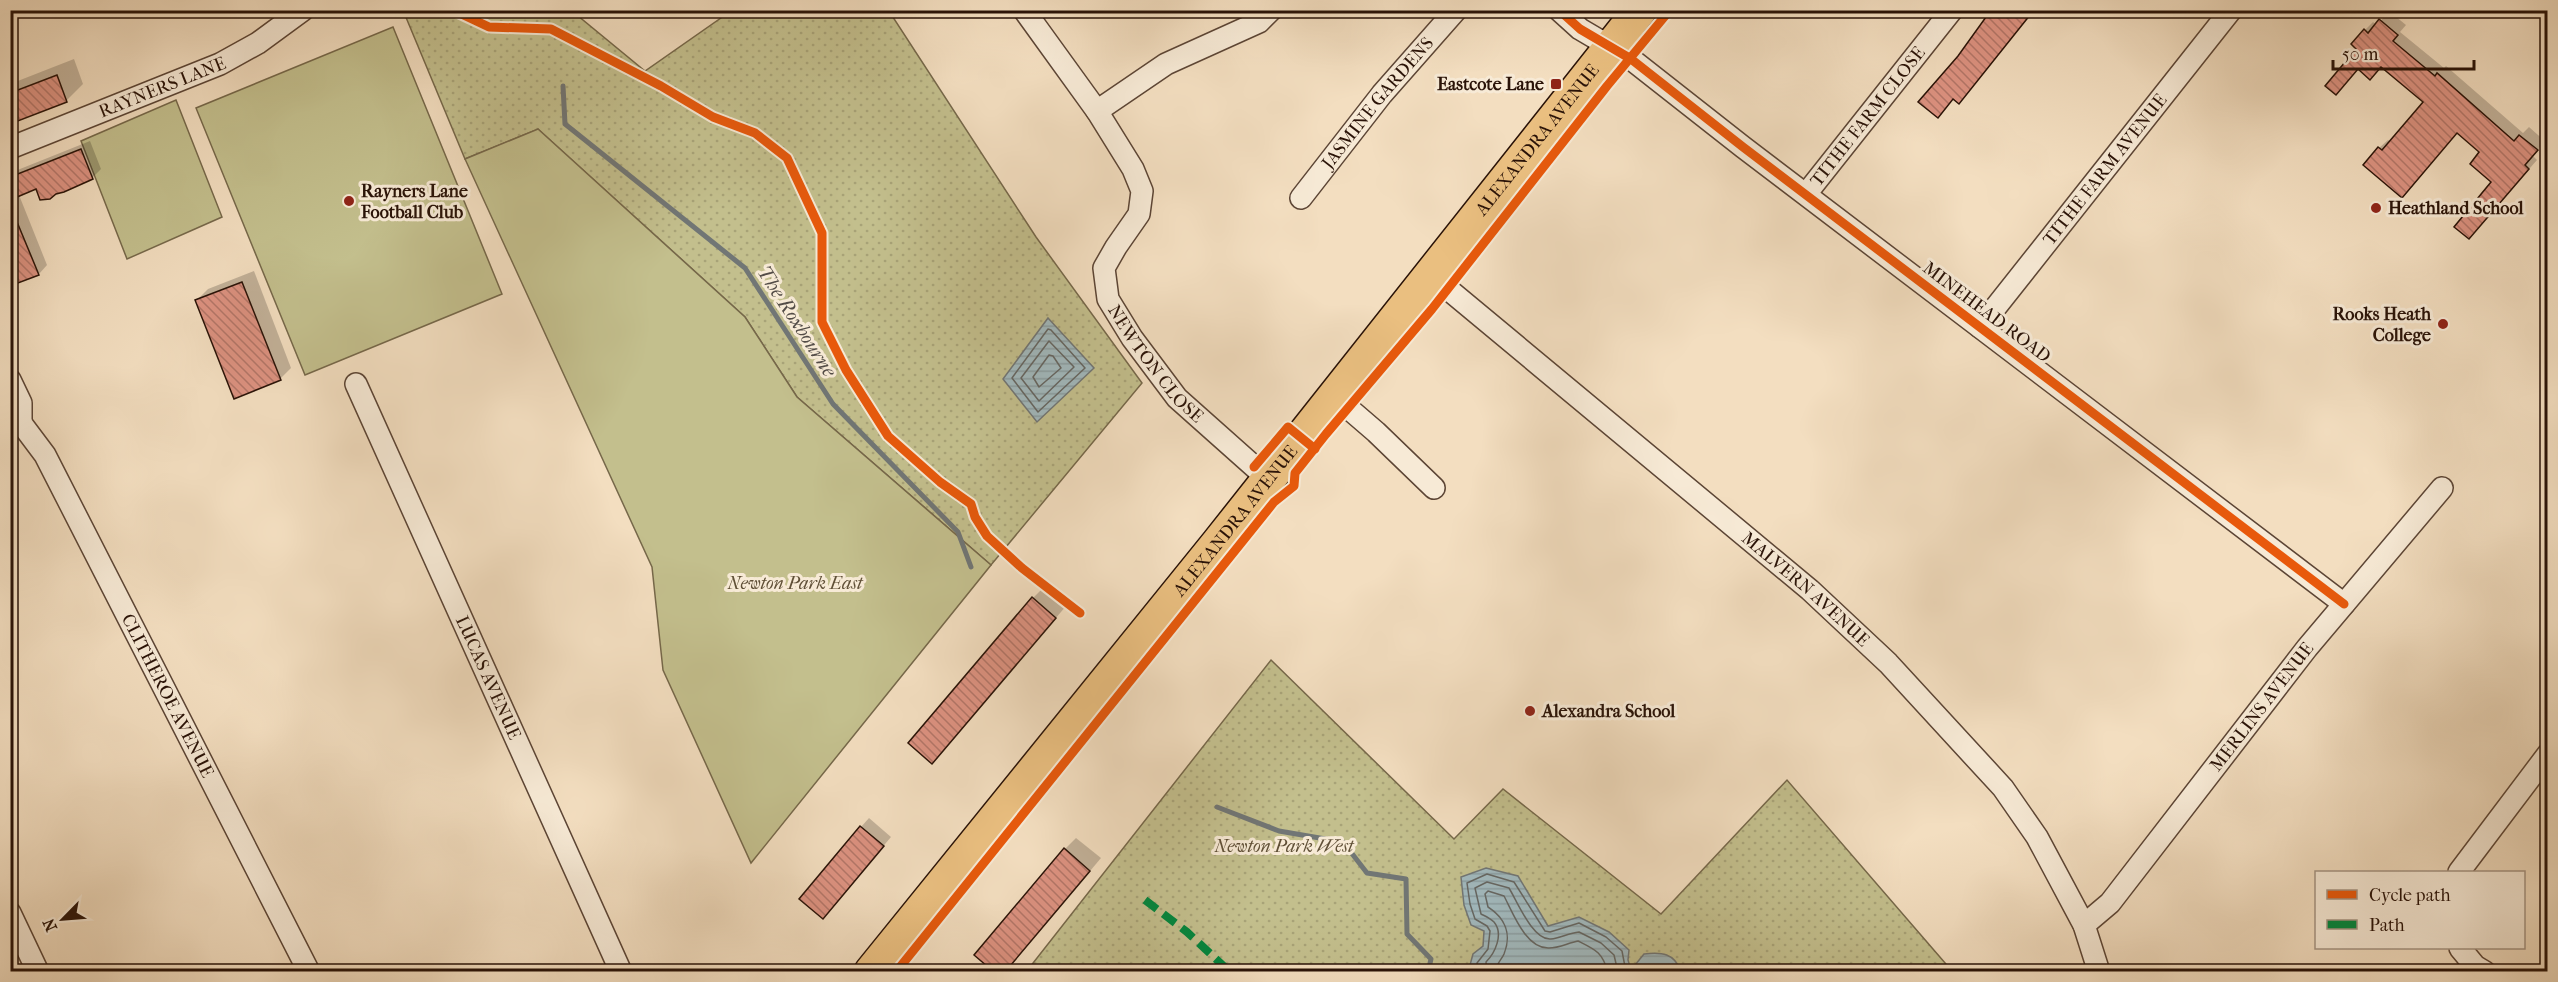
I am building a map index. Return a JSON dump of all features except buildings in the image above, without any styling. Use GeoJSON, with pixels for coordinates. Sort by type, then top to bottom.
{"type":"FeatureCollection","features":[{"type":"Feature","properties":{"kind":"main road","name":"ALEXANDRA AVENUE"},"geometry":{"type":"LineString","coordinates":[[871,972],[1268,479],[1640,10]]}},
{"type":"Feature","properties":{"kind":"street","name":"RAYNERS LANE"},"geometry":{"type":"LineString","coordinates":[[10,148],[220,64],[258,43],[303,10]]}},
{"type":"Feature","properties":{"kind":"street","name":"NEWTON CLOSE"},"geometry":{"type":"LineString","coordinates":[[1024,10],[1096,111],[1133,169],[1142,191],[1139,214],[1104,268],[1108,299],[1132,338],[1177,398],[1268,479]]}},
{"type":"Feature","properties":{"kind":"street"},"geometry":{"type":"LineString","coordinates":[[1096,111],[1166,64],[1259,22],[1271,10]]}},
{"type":"Feature","properties":{"kind":"street","name":"JASMINE GARDENS"},"geometry":{"type":"LineString","coordinates":[[1300,198],[1382,94],[1456,10]]}},
{"type":"Feature","properties":{"kind":"street","name":"MINEHEAD ROAD"},"geometry":{"type":"LineString","coordinates":[[1559,10],[1580,29],[1631,59],[2344,604]]}},
{"type":"Feature","properties":{"kind":"street","name":"TITHE FARM CLOSE"},"geometry":{"type":"LineString","coordinates":[[1806,194],[1952,10]]}},
{"type":"Feature","properties":{"kind":"street","name":"TITHE FARM AVENUE"},"geometry":{"type":"LineString","coordinates":[[1980,327],[2230,10]]}},
{"type":"Feature","properties":{"kind":"street","name":"MALVERN AVENUE"},"geometry":{"type":"LineString","coordinates":[[1431,275],[1810,590],[1888,663],[2003,788],[2037,837],[2084,925],[2099,972]]}},
{"type":"Feature","properties":{"kind":"street"},"geometry":{"type":"LineString","coordinates":[[10,380],[21,403],[16,425]]}},
{"type":"Feature","properties":{"kind":"street","name":"LUCAS AVENUE"},"geometry":{"type":"LineString","coordinates":[[356,384],[621,972]]}},
{"type":"Feature","properties":{"kind":"street"},"geometry":{"type":"LineString","coordinates":[[1333,395],[1376,432],[1434,488]]}},
{"type":"Feature","properties":{"kind":"street","name":"CLITHEROE AVENUE"},"geometry":{"type":"LineString","coordinates":[[16,425],[45,455],[309,972]]}},
{"type":"Feature","properties":{"kind":"street","name":"MERLINS AVENUE"},"geometry":{"type":"LineString","coordinates":[[2084,925],[2110,903],[2133,875],[2313,641],[2442,488]]}},
{"type":"Feature","properties":{"kind":"street"},"geometry":{"type":"LineString","coordinates":[[2459,871],[2547,754]]}},
{"type":"Feature","properties":{"kind":"street"},"geometry":{"type":"LineString","coordinates":[[10,914],[38,972]]}},
{"type":"Feature","properties":{"kind":"street"},"geometry":{"type":"LineString","coordinates":[[2461,949],[2475,966],[2485,972]]}},
{"type":"Feature","properties":{"kind":"green space"},"geometry":{"type":"Polygon","coordinates":[[[364,11],[572,11],[645,71],[731,11],[889,11],[1036,237],[1142,383],[991,565],[797,397],[745,317],[538,129],[465,159],[405,15],[368,17],[364,11]]]}},
{"type":"Feature","properties":{"kind":"green space","name":"Rayners Lane Football Club"},"geometry":{"type":"Polygon","coordinates":[[[393,27],[502,294],[305,375],[196,108],[393,27]]]}},
{"type":"Feature","properties":{"kind":"green space"},"geometry":{"type":"Polygon","coordinates":[[[176,100],[222,217],[127,259],[81,141],[176,100]]]}},
{"type":"Feature","properties":{"kind":"green space","name":"Newton Park East"},"geometry":{"type":"Polygon","coordinates":[[[538,129],[745,317],[797,397],[991,565],[751,863],[663,670],[652,567],[465,159],[538,129]]]}},
{"type":"Feature","properties":{"kind":"green space","name":"Newton Park West"},"geometry":{"type":"Polygon","coordinates":[[[1271,660],[1454,839],[1503,789],[1661,914],[1787,780],[1952,971],[1026,972],[1271,660]]]}},
{"type":"Feature","properties":{"kind":"water"},"geometry":{"type":"Polygon","coordinates":[[[1048,318],[1094,368],[1037,422],[1003,379],[1048,318]]]}},
{"type":"Feature","properties":{"kind":"water"},"geometry":{"type":"Polygon","coordinates":[[[1486,868],[1518,876],[1548,926],[1579,917],[1609,932],[1629,950],[1628,960],[1631,970],[1644,954],[1656,953],[1671,957],[1681,971],[1475,971],[1470,965],[1473,954],[1483,946],[1484,931],[1471,925],[1464,905],[1461,877],[1486,868]]]}},
{"type":"Feature","properties":{"kind":"waterway","name":"The Roxbourne"},"geometry":{"type":"LineString","coordinates":[[563,86],[565,124],[745,268],[833,404],[958,532],[971,567]]}},
{"type":"Feature","properties":{"kind":"waterway","name":"The Roxbourne"},"geometry":{"type":"LineString","coordinates":[[1217,807],[1279,831],[1343,842],[1367,873],[1406,879],[1407,934],[1431,959],[1428,972]]}},
{"type":"Feature","properties":{"kind":"marked path"},"geometry":{"type":"LineString","coordinates":[[1145,900],[1187,932],[1230,972]]}},
{"type":"Feature","properties":{"kind":"cycle path"},"geometry":{"type":"LineString","coordinates":[[453,10],[489,27],[551,29],[661,86],[713,117],[755,133],[787,158],[822,233],[822,322],[846,370],[888,436],[940,482],[971,504],[975,517],[987,536],[1022,568],[1080,613]]}},
{"type":"Feature","properties":{"kind":"cycle path"},"geometry":{"type":"LineString","coordinates":[[1559,10],[1580,29],[1631,59],[1743,147],[2344,604]]}},
{"type":"Feature","properties":{"kind":"cycle path"},"geometry":{"type":"LineString","coordinates":[[896,972],[1274,502],[1294,486],[1295,473],[1432,309],[1607,86],[1670,10]]}},
{"type":"Feature","properties":{"kind":"cycle path"},"geometry":{"type":"LineString","coordinates":[[1254,467],[1288,427],[1315,449]]}},
{"type":"Feature","properties":{"kind":"place","name":"Eastcote Lane"},"geometry":{"type":"Point","coordinates":[1556,84]}},
{"type":"Feature","properties":{"kind":"place","name":"Rayners Lane Football Club"},"geometry":{"type":"Point","coordinates":[349,201]}},
{"type":"Feature","properties":{"kind":"place","name":"Heathland School"},"geometry":{"type":"Point","coordinates":[2376,208]}},
{"type":"Feature","properties":{"kind":"place","name":"Rooks Heath College"},"geometry":{"type":"Point","coordinates":[2443,324]}},
{"type":"Feature","properties":{"kind":"place","name":"Alexandra School"},"geometry":{"type":"Point","coordinates":[1530,711]}}]}
